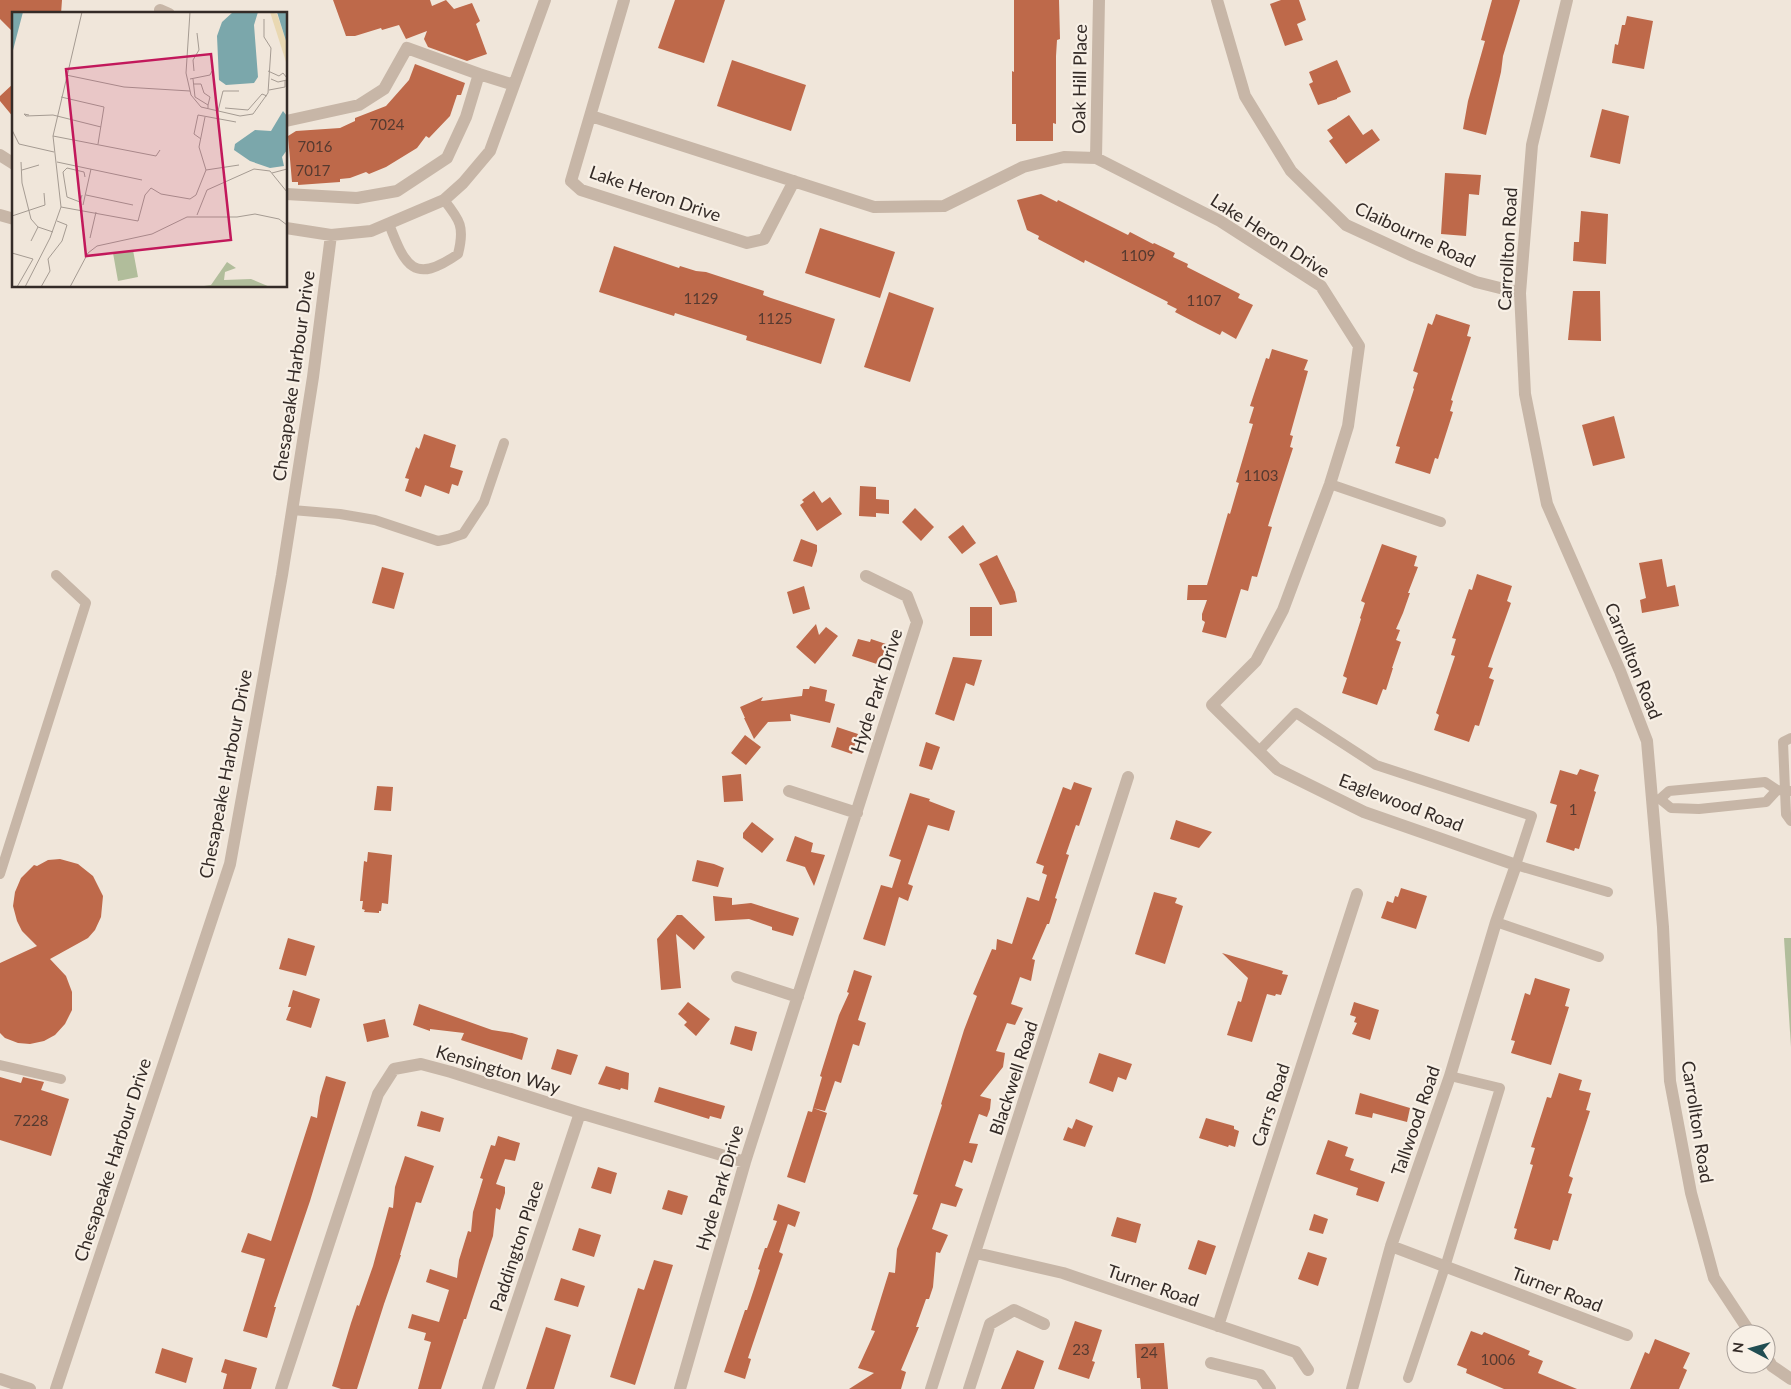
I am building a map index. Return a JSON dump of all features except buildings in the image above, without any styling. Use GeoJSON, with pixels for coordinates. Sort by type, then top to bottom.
{"type":"FeatureCollection","features":[{"type":"Feature","properties":{"kind":"street"},"geometry":{"type":"LineString","coordinates":[[288,228],[332,235],[371,231],[444,200],[463,183],[490,151],[545,0]]}},
{"type":"Feature","properties":{"kind":"street"},"geometry":{"type":"LineString","coordinates":[[591,116],[624,0]]}},
{"type":"Feature","properties":{"kind":"street","name":"Oak Hill Place"},"geometry":{"type":"LineString","coordinates":[[1096,158],[1099,0]]}},
{"type":"Feature","properties":{"kind":"street","name":"Claibourne Road"},"geometry":{"type":"LineString","coordinates":[[1217,0],[1245,96],[1291,171],[1346,225],[1412,256],[1476,282],[1520,293]]}},
{"type":"Feature","properties":{"kind":"street","name":"Carrollton Road"},"geometry":{"type":"LineString","coordinates":[[1567,0],[1532,145],[1520,293],[1526,394],[1547,504],[1620,671],[1647,740],[1656,800],[1670,1081],[1691,1193],[1714,1278],[1744,1324]]}},
{"type":"Feature","properties":{"kind":"street"},"geometry":{"type":"LineString","coordinates":[[288,121],[359,105],[384,89],[406,48],[514,85]]}},
{"type":"Feature","properties":{"kind":"street"},"geometry":{"type":"LineString","coordinates":[[288,194],[357,198],[396,190],[447,158],[466,117],[479,74]]}},
{"type":"Feature","properties":{"kind":"street","name":"Lake Heron Drive"},"geometry":{"type":"LineString","coordinates":[[794,181],[764,239],[747,243],[580,190],[571,181],[591,116],[794,181],[874,207],[944,206],[1023,167],[1064,157],[1096,158],[1220,221],[1321,286],[1359,346],[1348,426],[1330,484],[1283,610],[1256,660],[1212,705]]}},
{"type":"Feature","properties":{"kind":"street"},"geometry":{"type":"LineString","coordinates":[[0,155],[12,163]]}},
{"type":"Feature","properties":{"kind":"street","name":"Chesapeake Harbour Drive"},"geometry":{"type":"LineString","coordinates":[[56,1389],[230,864],[282,575],[313,377],[332,235]]}},
{"type":"Feature","properties":{"kind":"street","name":"Hyde Park Drive"},"geometry":{"type":"LineString","coordinates":[[680,1389],[745,1162],[918,622],[907,596],[866,576]]}},
{"type":"Feature","properties":{"kind":"street","name":"Eaglewood Road"},"geometry":{"type":"LineString","coordinates":[[1212,705],[1277,769],[1364,812],[1516,865]]}},
{"type":"Feature","properties":{"kind":"street","name":"Blackwell Road"},"geometry":{"type":"LineString","coordinates":[[931,1389],[1128,777]]}},
{"type":"Feature","properties":{"kind":"street"},"geometry":{"type":"LineString","coordinates":[[789,792],[857,813]]}},
{"type":"Feature","properties":{"kind":"street","name":"Tallwood Road"},"geometry":{"type":"LineString","coordinates":[[1352,1389],[1391,1246],[1450,1076],[1496,922],[1516,865]]}},
{"type":"Feature","properties":{"kind":"street","name":"Carrs Road"},"geometry":{"type":"LineString","coordinates":[[1218,1326],[1357,894]]}},
{"type":"Feature","properties":{"kind":"street"},"geometry":{"type":"LineString","coordinates":[[737,977],[798,997]]}},
{"type":"Feature","properties":{"kind":"street","name":"Kensington Way"},"geometry":{"type":"LineString","coordinates":[[281,1389],[378,1094],[394,1068],[421,1064],[452,1072],[580,1113],[745,1162]]}},
{"type":"Feature","properties":{"kind":"street","name":"Paddington Place"},"geometry":{"type":"LineString","coordinates":[[488,1389],[580,1113]]}},
{"type":"Feature","properties":{"kind":"street","name":"Turner Road"},"geometry":{"type":"LineString","coordinates":[[1391,1246],[1627,1335]]}},
{"type":"Feature","properties":{"kind":"street","name":"Turner Road"},"geometry":{"type":"LineString","coordinates":[[976,1253],[1063,1273],[1296,1352],[1308,1370]]}},
{"type":"Feature","properties":{"kind":"street"},"geometry":{"type":"LineString","coordinates":[[969,1389],[990,1324],[1014,1310],[1044,1324]]}},
{"type":"Feature","properties":{"kind":"street"},"geometry":{"type":"LineString","coordinates":[[1211,1363],[1260,1375],[1270,1389]]}},
{"type":"Feature","properties":{"kind":"street"},"geometry":{"type":"LineString","coordinates":[[1776,1369],[1791,1379]]}},
{"type":"Feature","properties":{"kind":"street"},"geometry":{"type":"LineString","coordinates":[[0,1378],[30,1389]]}},
{"type":"Feature","properties":{"kind":"lane"},"geometry":{"type":"LineString","coordinates":[[389,224],[399,250],[407,263],[424,270],[442,264],[458,254],[462,238],[458,218],[444,200]]}},
{"type":"Feature","properties":{"kind":"lane"},"geometry":{"type":"LineString","coordinates":[[292,510],[340,514],[375,520],[438,541],[448,539],[462,534],[484,502],[504,443]]}},
{"type":"Feature","properties":{"kind":"lane"},"geometry":{"type":"LineString","coordinates":[[1330,484],[1441,522]]}},
{"type":"Feature","properties":{"kind":"lane"},"geometry":{"type":"LineString","coordinates":[[0,874],[86,603],[56,575]]}},
{"type":"Feature","properties":{"kind":"lane"},"geometry":{"type":"LineString","coordinates":[[1259,751],[1296,713],[1376,765],[1532,816],[1516,865],[1608,892]]}},
{"type":"Feature","properties":{"kind":"lane"},"geometry":{"type":"LineString","coordinates":[[1791,738],[1783,742],[1786,814],[1791,821]]}},
{"type":"Feature","properties":{"kind":"lane"},"geometry":{"type":"LineString","coordinates":[[1656,800],[1669,792],[1765,782],[1784,791]]}},
{"type":"Feature","properties":{"kind":"lane"},"geometry":{"type":"LineString","coordinates":[[1656,800],[1671,808],[1699,808],[1766,802],[1784,791]]}},
{"type":"Feature","properties":{"kind":"lane"},"geometry":{"type":"LineString","coordinates":[[0,836],[11,840]]}},
{"type":"Feature","properties":{"kind":"lane"},"geometry":{"type":"LineString","coordinates":[[1496,922],[1599,957]]}},
{"type":"Feature","properties":{"kind":"lane"},"geometry":{"type":"LineString","coordinates":[[0,1064],[61,1079]]}},
{"type":"Feature","properties":{"kind":"lane"},"geometry":{"type":"LineString","coordinates":[[1408,1378],[1445,1267],[1500,1088],[1450,1076]]}},
{"type":"Feature","properties":{"kind":"green space"},"geometry":{"type":"Polygon","coordinates":[[[1784,938],[1791,938],[1791,1047],[1784,938]]]}}]}
